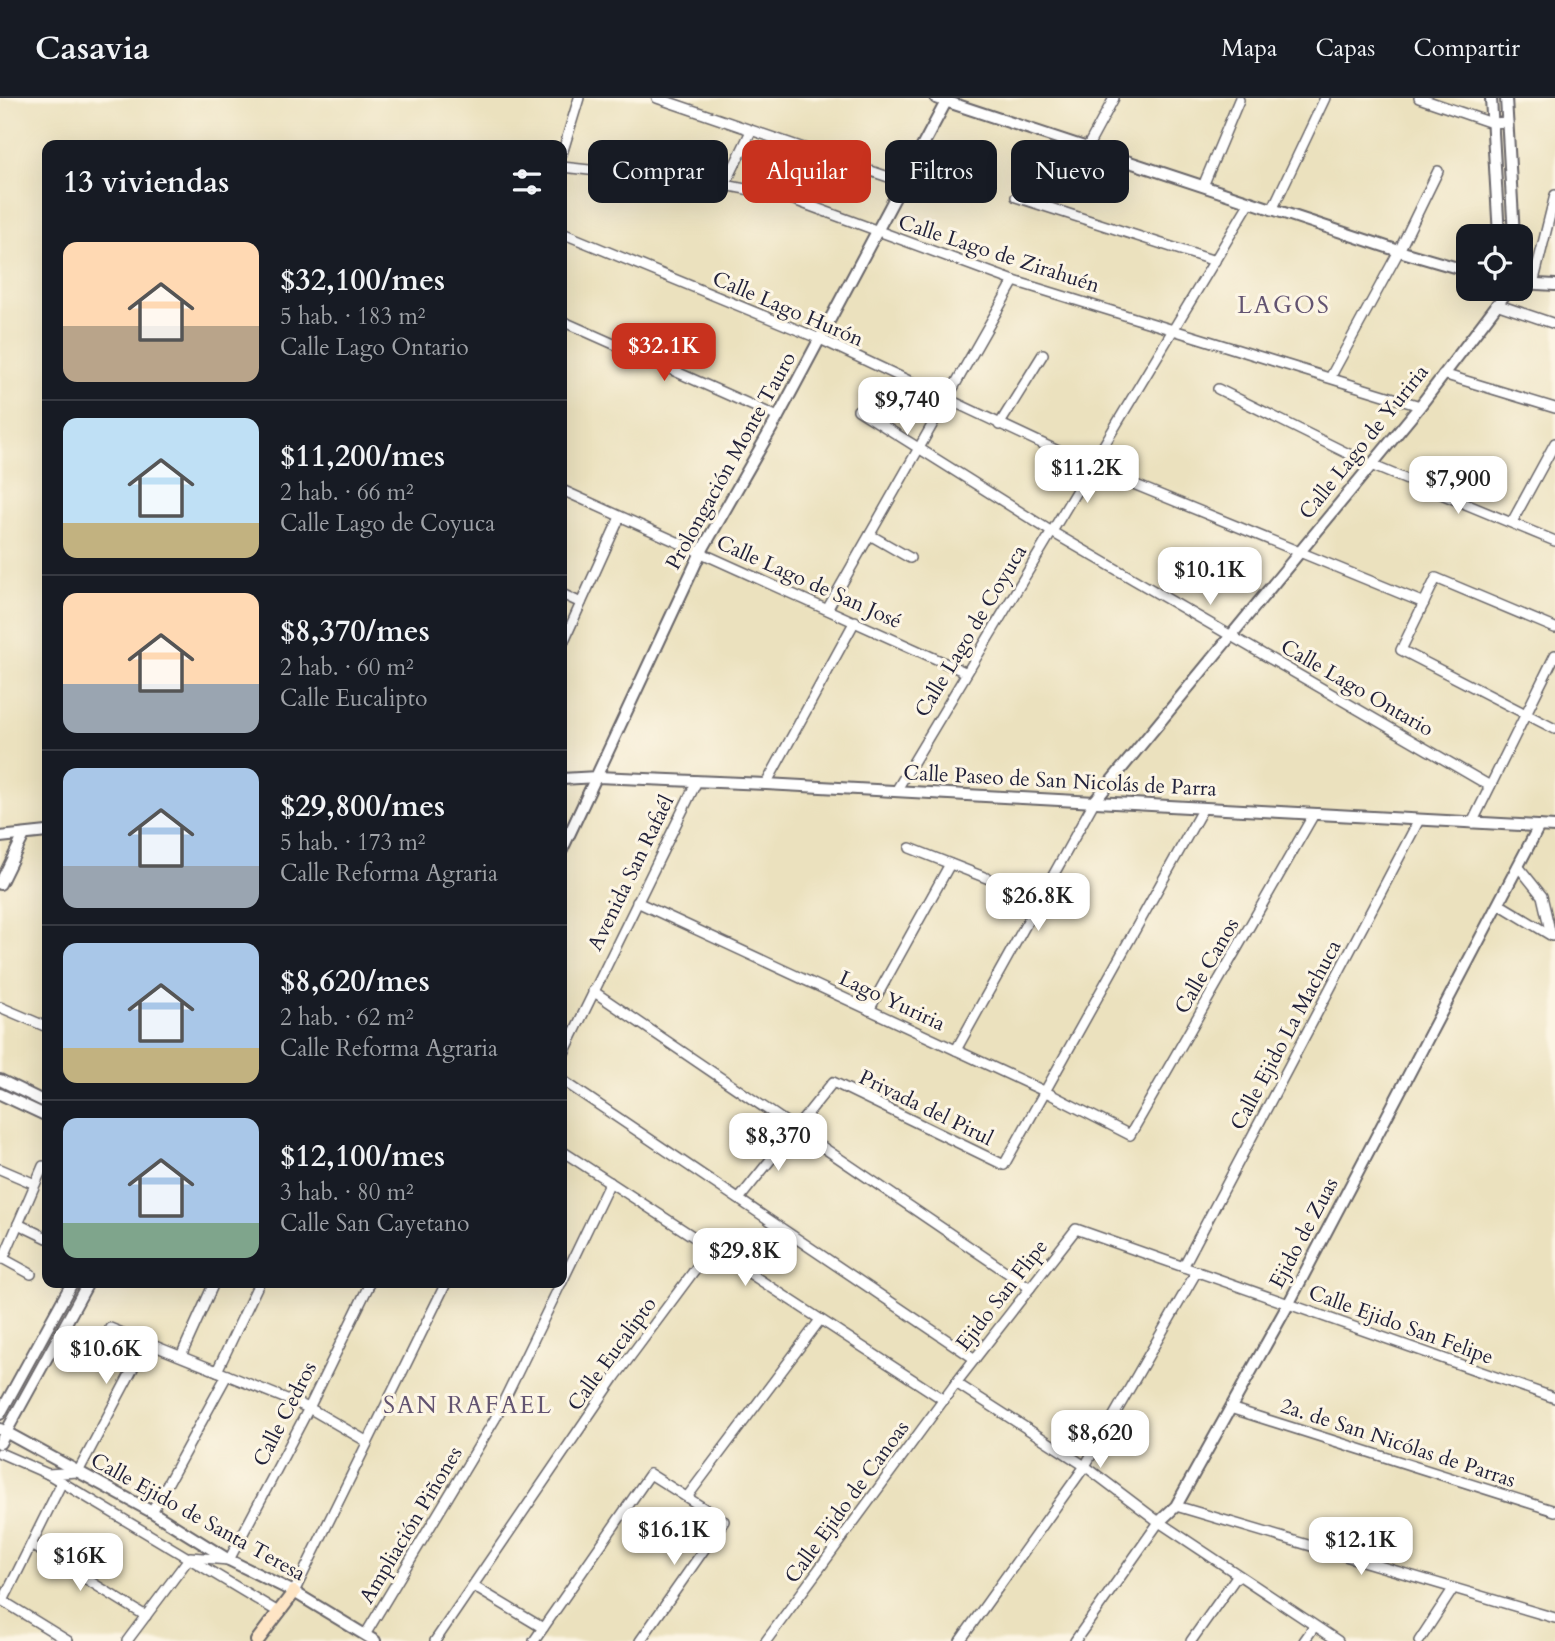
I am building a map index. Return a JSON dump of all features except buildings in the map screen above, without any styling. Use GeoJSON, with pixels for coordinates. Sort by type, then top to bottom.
{"type":"FeatureCollection","features":[{"type":"Feature","properties":{"kind":"main road"},"geometry":{"type":"LineString","coordinates":[[257,1641],[294,1592]]}},
{"type":"Feature","properties":{"kind":"street"},"geometry":{"type":"LineString","coordinates":[[566,140],[579,98]]}},
{"type":"Feature","properties":{"kind":"street"},"geometry":{"type":"LineString","coordinates":[[657,98],[885,176]]}},
{"type":"Feature","properties":{"kind":"street"},"geometry":{"type":"LineString","coordinates":[[1091,140],[1114,98]]}},
{"type":"Feature","properties":{"kind":"street"},"geometry":{"type":"LineString","coordinates":[[1272,210],[1325,98]]}},
{"type":"Feature","properties":{"kind":"street"},"geometry":{"type":"LineString","coordinates":[[1419,98],[1492,123],[1508,122]]}},
{"type":"Feature","properties":{"kind":"street"},"geometry":{"type":"LineString","coordinates":[[1491,98],[1498,224]]}},
{"type":"Feature","properties":{"kind":"street"},"geometry":{"type":"LineString","coordinates":[[1506,98],[1513,224]]}},
{"type":"Feature","properties":{"kind":"street"},"geometry":{"type":"LineString","coordinates":[[943,99],[1069,140]]}},
{"type":"Feature","properties":{"kind":"street","name":"Prolongación Monte Tauro"},"geometry":{"type":"LineString","coordinates":[[923,140],[943,99]]}},
{"type":"Feature","properties":{"kind":"street"},"geometry":{"type":"LineString","coordinates":[[1203,186],[1239,100]]}},
{"type":"Feature","properties":{"kind":"street"},"geometry":{"type":"LineString","coordinates":[[728,179],[751,131]]}},
{"type":"Feature","properties":{"kind":"street"},"geometry":{"type":"LineString","coordinates":[[1129,160],[1272,210],[1456,268]]}},
{"type":"Feature","properties":{"kind":"street","name":"Calle Lago de Zirahuén"},"geometry":{"type":"LineString","coordinates":[[567,168],[588,170]]}},
{"type":"Feature","properties":{"kind":"street"},"geometry":{"type":"LineString","coordinates":[[1331,376],[1399,251],[1438,171]]}},
{"type":"Feature","properties":{"kind":"street","name":"Calle Lago de Zirahuén"},"geometry":{"type":"LineString","coordinates":[[728,186],[786,197],[1014,281],[1331,376],[1420,407]]}},
{"type":"Feature","properties":{"kind":"street"},"geometry":{"type":"LineString","coordinates":[[1533,264],[1555,195]]}},
{"type":"Feature","properties":{"kind":"street","name":"Calle Lago de Coyuca"},"geometry":{"type":"LineString","coordinates":[[895,791],[1250,202]]}},
{"type":"Feature","properties":{"kind":"street","name":"Prolongación Monte Tauro"},"geometry":{"type":"LineString","coordinates":[[567,840],[701,552],[778,418],[892,203]]}},
{"type":"Feature","properties":{"kind":"street"},"geometry":{"type":"LineString","coordinates":[[1035,203],[1215,261]]}},
{"type":"Feature","properties":{"kind":"street","name":"Calle Lago Hurón"},"geometry":{"type":"LineString","coordinates":[[567,235],[820,339],[946,401],[1092,467],[1424,603]]}},
{"type":"Feature","properties":{"kind":"street"},"geometry":{"type":"LineString","coordinates":[[828,608],[1014,281]]}},
{"type":"Feature","properties":{"kind":"street"},"geometry":{"type":"LineString","coordinates":[[1533,283],[1555,285]]}},
{"type":"Feature","properties":{"kind":"street","name":"Calle Lago de Yuriria"},"geometry":{"type":"LineString","coordinates":[[1094,802],[1420,407],[1497,301]]}},
{"type":"Feature","properties":{"kind":"street"},"geometry":{"type":"LineString","coordinates":[[1505,301],[1555,324]]}},
{"type":"Feature","properties":{"kind":"street"},"geometry":{"type":"LineString","coordinates":[[567,323],[778,418]]}},
{"type":"Feature","properties":{"kind":"street"},"geometry":{"type":"LineString","coordinates":[[999,425],[1043,354]]}},
{"type":"Feature","properties":{"kind":"street"},"geometry":{"type":"LineString","coordinates":[[1443,374],[1555,408]]}},
{"type":"Feature","properties":{"kind":"street"},"geometry":{"type":"LineString","coordinates":[[1218,389],[1371,465],[1555,541]]}},
{"type":"Feature","properties":{"kind":"street","name":"Calle Lago Ontario"},"geometry":{"type":"LineString","coordinates":[[858,410],[1052,532],[1490,786]]}},
{"type":"Feature","properties":{"kind":"street"},"geometry":{"type":"LineString","coordinates":[[1513,522],[1555,443]]}},
{"type":"Feature","properties":{"kind":"street","name":"Calle Lago de San José"},"geometry":{"type":"LineString","coordinates":[[567,492],[965,672]]}},
{"type":"Feature","properties":{"kind":"street"},"geometry":{"type":"LineString","coordinates":[[567,633],[620,517]]}},
{"type":"Feature","properties":{"kind":"street"},"geometry":{"type":"LineString","coordinates":[[870,535],[910,558]]}},
{"type":"Feature","properties":{"kind":"street"},"geometry":{"type":"LineString","coordinates":[[1555,628],[1436,578],[1401,650],[1555,729]]}},
{"type":"Feature","properties":{"kind":"street"},"geometry":{"type":"LineString","coordinates":[[567,596],[580,603]]}},
{"type":"Feature","properties":{"kind":"street"},"geometry":{"type":"LineString","coordinates":[[766,784],[855,621]]}},
{"type":"Feature","properties":{"kind":"street"},"geometry":{"type":"LineString","coordinates":[[1472,823],[1555,655]]}},
{"type":"Feature","properties":{"kind":"street","name":"Calle Paseo de San Nicolás de Parra"},"geometry":{"type":"LineString","coordinates":[[567,779],[597,777],[766,784],[1555,827]]}},
{"type":"Feature","properties":{"kind":"street","name":"Avenida San Rafaél"},"geometry":{"type":"LineString","coordinates":[[567,1046],[696,781]]}},
{"type":"Feature","properties":{"kind":"street"},"geometry":{"type":"LineString","coordinates":[[957,1051],[1094,802]]}},
{"type":"Feature","properties":{"kind":"street"},"geometry":{"type":"LineString","coordinates":[[1044,1091],[1203,808]]}},
{"type":"Feature","properties":{"kind":"street","name":"Calle Canos"},"geometry":{"type":"LineString","coordinates":[[1130,1135],[1314,814]]}},
{"type":"Feature","properties":{"kind":"street","name":"Calle Ejido La Machuca"},"geometry":{"type":"LineString","coordinates":[[1183,1266],[1419,820]]}},
{"type":"Feature","properties":{"kind":"street","name":"Ejido de Zuas"},"geometry":{"type":"LineString","coordinates":[[1075,1641],[1159,1522],[1176,1506],[1289,1303],[1539,826]]}},
{"type":"Feature","properties":{"kind":"street"},"geometry":{"type":"LineString","coordinates":[[0,837],[42,833]]}},
{"type":"Feature","properties":{"kind":"street"},"geometry":{"type":"LineString","coordinates":[[0,884],[24,835]]}},
{"type":"Feature","properties":{"kind":"street"},"geometry":{"type":"LineString","coordinates":[[910,848],[1040,899]]}},
{"type":"Feature","properties":{"kind":"street"},"geometry":{"type":"LineString","coordinates":[[869,1010],[950,864]]}},
{"type":"Feature","properties":{"kind":"street"},"geometry":{"type":"LineString","coordinates":[[1518,866],[1542,896],[1551,916],[1553,936]]}},
{"type":"Feature","properties":{"kind":"street","name":"Lago Yuriria"},"geometry":{"type":"LineString","coordinates":[[637,902],[1044,1091],[1130,1135]]}},
{"type":"Feature","properties":{"kind":"street"},"geometry":{"type":"LineString","coordinates":[[1500,904],[1553,936]]}},
{"type":"Feature","properties":{"kind":"street"},"geometry":{"type":"LineString","coordinates":[[593,991],[1030,1288]]}},
{"type":"Feature","properties":{"kind":"street"},"geometry":{"type":"LineString","coordinates":[[0,1007],[42,1025]]}},
{"type":"Feature","properties":{"kind":"street"},"geometry":{"type":"LineString","coordinates":[[0,1080],[42,1101]]}},
{"type":"Feature","properties":{"kind":"street","name":"Privada del Pirul"},"geometry":{"type":"LineString","coordinates":[[795,1128],[833,1082],[1004,1165],[1044,1091]]}},
{"type":"Feature","properties":{"kind":"street"},"geometry":{"type":"LineString","coordinates":[[567,1083],[975,1359]]}},
{"type":"Feature","properties":{"kind":"street"},"geometry":{"type":"LineString","coordinates":[[0,1094],[42,1114]]}},
{"type":"Feature","properties":{"kind":"street"},"geometry":{"type":"LineString","coordinates":[[739,1199],[795,1128]]}},
{"type":"Feature","properties":{"kind":"street"},"geometry":{"type":"LineString","coordinates":[[567,1154],[944,1400]]}},
{"type":"Feature","properties":{"kind":"street"},"geometry":{"type":"LineString","coordinates":[[31,1274],[2,1258],[42,1168]]}},
{"type":"Feature","properties":{"kind":"street"},"geometry":{"type":"LineString","coordinates":[[0,1169],[35,1184]]}},
{"type":"Feature","properties":{"kind":"street","name":"Ampliación Piñones"},"geometry":{"type":"LineString","coordinates":[[567,1270],[610,1182]]}},
{"type":"Feature","properties":{"kind":"street"},"geometry":{"type":"LineString","coordinates":[[18,1224],[42,1236]]}},
{"type":"Feature","properties":{"kind":"street","name":"Calle Ejido San Felipe"},"geometry":{"type":"LineString","coordinates":[[1076,1229],[1555,1398]]}},
{"type":"Feature","properties":{"kind":"street","name":"Ejido San Flipe"},"geometry":{"type":"LineString","coordinates":[[956,1383],[1076,1229]]}},
{"type":"Feature","properties":{"kind":"street","name":"Calle Eucalipto"},"geometry":{"type":"LineString","coordinates":[[435,1641],[615,1377],[711,1248]]}},
{"type":"Feature","properties":{"kind":"street"},"geometry":{"type":"LineString","coordinates":[[960,1641],[1084,1466],[1197,1271]]}},
{"type":"Feature","properties":{"kind":"street"},"geometry":{"type":"LineString","coordinates":[[0,1414],[69,1288]]}},
{"type":"Feature","properties":{"kind":"street"},"geometry":{"type":"LineString","coordinates":[[2,1435],[85,1288]]}},
{"type":"Feature","properties":{"kind":"street"},"geometry":{"type":"LineString","coordinates":[[181,1356],[212,1288]]}},
{"type":"Feature","properties":{"kind":"street"},"geometry":{"type":"LineString","coordinates":[[216,1371],[256,1288]]}},
{"type":"Feature","properties":{"kind":"street","name":"Calle Cedros"},"geometry":{"type":"LineString","coordinates":[[229,1560],[309,1408],[368,1288]]}},
{"type":"Feature","properties":{"kind":"street"},"geometry":{"type":"LineString","coordinates":[[294,1592],[443,1288]]}},
{"type":"Feature","properties":{"kind":"street","name":"Ampliación Piñones"},"geometry":{"type":"LineString","coordinates":[[365,1635],[495,1419],[558,1288]]}},
{"type":"Feature","properties":{"kind":"street"},"geometry":{"type":"LineString","coordinates":[[687,1497],[820,1320]]}},
{"type":"Feature","properties":{"kind":"street"},"geometry":{"type":"LineString","coordinates":[[110,1328],[146,1345],[181,1356],[309,1408],[366,1441]]}},
{"type":"Feature","properties":{"kind":"street"},"geometry":{"type":"LineString","coordinates":[[48,1474],[78,1472],[146,1345]]}},
{"type":"Feature","properties":{"kind":"street"},"geometry":{"type":"LineString","coordinates":[[152,1512],[227,1375]]}},
{"type":"Feature","properties":{"kind":"street"},"geometry":{"type":"LineString","coordinates":[[956,1383],[1084,1466],[1237,1576],[1338,1641]]}},
{"type":"Feature","properties":{"kind":"street","name":"Calle Ejido de Canoas"},"geometry":{"type":"LineString","coordinates":[[766,1641],[956,1383]]}},
{"type":"Feature","properties":{"kind":"street","name":"2a. de San Nicólas de Parras"},"geometry":{"type":"LineString","coordinates":[[1230,1408],[1555,1511]]}},
{"type":"Feature","properties":{"kind":"street","name":"Calle Ejido de Santa Teresa"},"geometry":{"type":"LineString","coordinates":[[2,1435],[152,1512],[229,1560],[294,1592],[375,1641]]}},
{"type":"Feature","properties":{"kind":"street"},"geometry":{"type":"LineString","coordinates":[[0,1453],[48,1474],[190,1556],[280,1613]]}},
{"type":"Feature","properties":{"kind":"street"},"geometry":{"type":"LineString","coordinates":[[534,1641],[650,1474],[724,1521],[640,1641]]}},
{"type":"Feature","properties":{"kind":"street"},"geometry":{"type":"LineString","coordinates":[[62,1482],[3,1601],[68,1641]]}},
{"type":"Feature","properties":{"kind":"street"},"geometry":{"type":"LineString","coordinates":[[1176,1506],[1555,1618]]}},
{"type":"Feature","properties":{"kind":"street"},"geometry":{"type":"LineString","coordinates":[[31,1545],[146,1616]]}},
{"type":"Feature","properties":{"kind":"street"},"geometry":{"type":"LineString","coordinates":[[190,1556],[229,1560]]}},
{"type":"Feature","properties":{"kind":"street"},"geometry":{"type":"LineString","coordinates":[[127,1641],[190,1556]]}},
{"type":"Feature","properties":{"kind":"street"},"geometry":{"type":"LineString","coordinates":[[1191,1641],[1237,1576]]}},
{"type":"Feature","properties":{"kind":"street"},"geometry":{"type":"LineString","coordinates":[[473,1586],[543,1628]]}},
{"type":"Feature","properties":{"kind":"street"},"geometry":{"type":"LineString","coordinates":[[1419,1641],[1453,1589]]}},
{"type":"Feature","properties":{"kind":"street"},"geometry":{"type":"LineString","coordinates":[[1304,1641],[1314,1627]]}},
{"type":"Feature","properties":{"kind":"district","name":"LAGOS"},"geometry":{"type":"Point","coordinates":[1284,305]}},
{"type":"Feature","properties":{"kind":"district","name":"SAN RAFAEL"},"geometry":{"type":"Point","coordinates":[468,1405]}}]}
